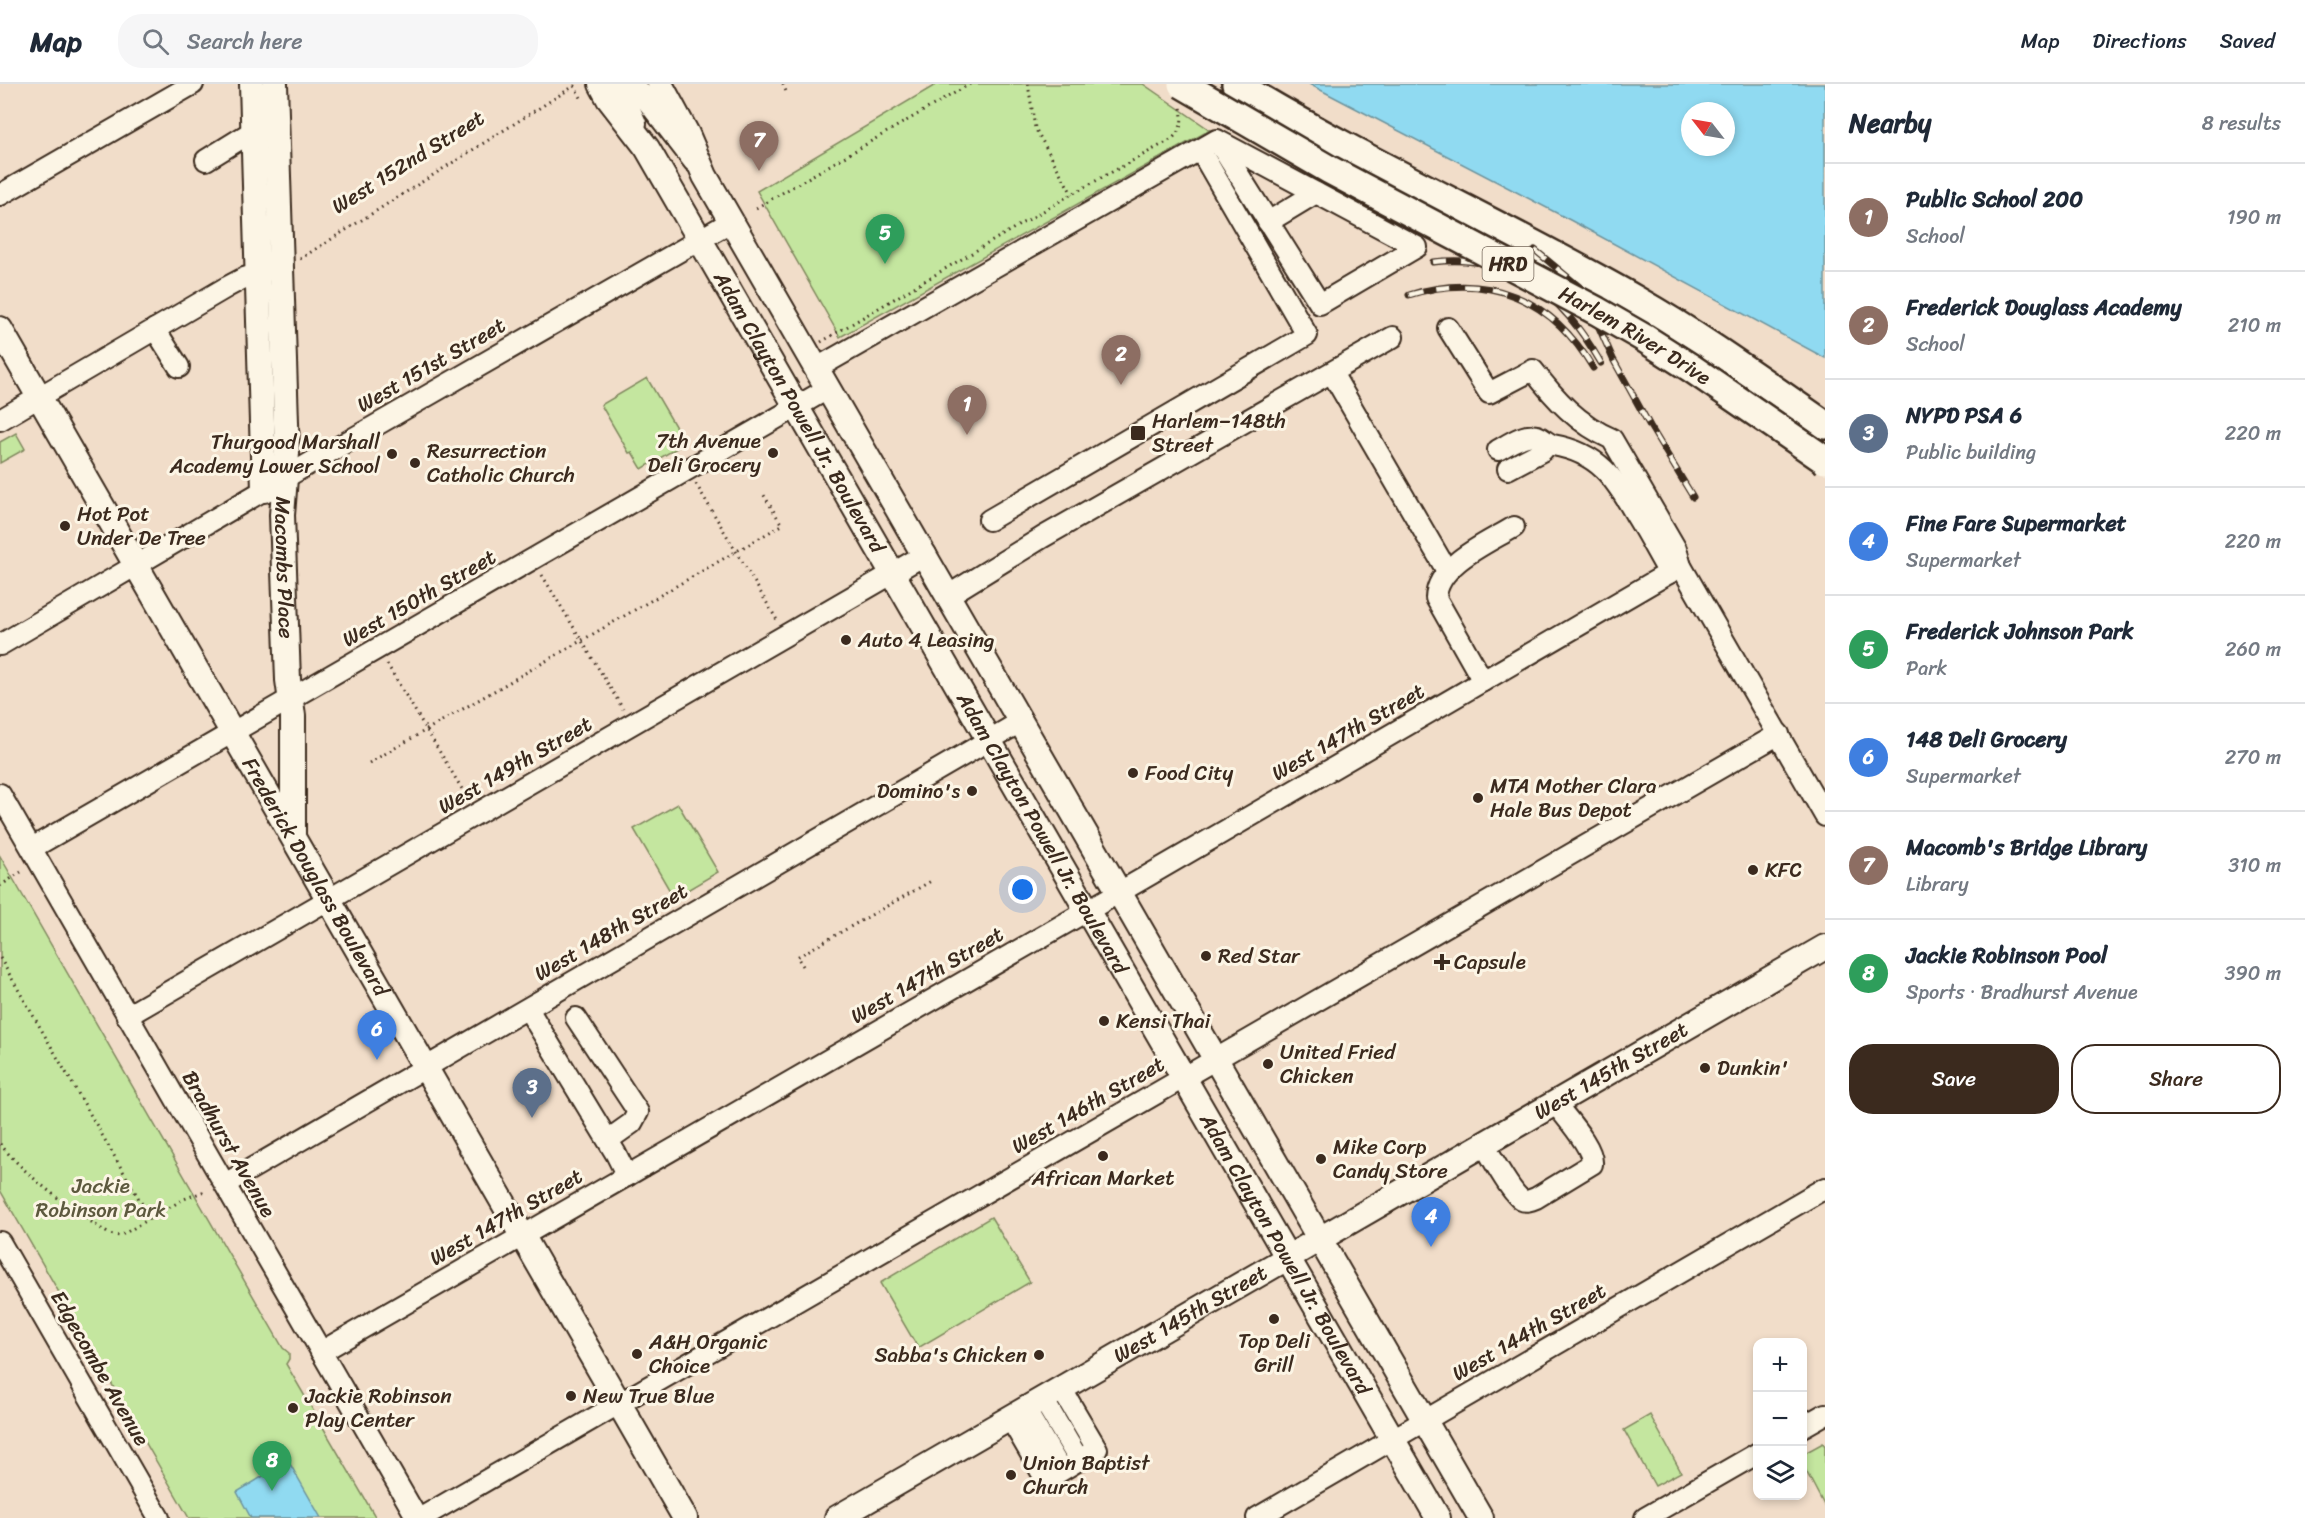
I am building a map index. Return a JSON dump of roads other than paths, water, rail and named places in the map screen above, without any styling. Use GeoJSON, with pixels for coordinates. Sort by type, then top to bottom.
{"type":"FeatureCollection","features":[{"type":"Feature","properties":{"kind":"highway","name":"Harlem River Drive"},"geometry":{"type":"LineString","coordinates":[[1236,84],[1344,146],[1635,299],[1719,351],[1825,425]]}},
{"type":"Feature","properties":{"kind":"highway","name":"Harlem River Drive"},"geometry":{"type":"LineString","coordinates":[[1181,95],[1549,285],[1644,338],[1825,460]]}},
{"type":"Feature","properties":{"kind":"main road","name":"Macombs Place"},"geometry":{"type":"LineString","coordinates":[[252,84],[264,490]]}},
{"type":"Feature","properties":{"kind":"main road","name":"Macombs Place"},"geometry":{"type":"LineString","coordinates":[[275,84],[289,264],[287,453],[282,514],[288,680],[291,699],[294,836]]}},
{"type":"Feature","properties":{"kind":"main road","name":"Adam Clayton Powell Jr. Boulevard"},"geometry":{"type":"LineString","coordinates":[[601,84],[609,99],[647,148],[1438,1518]]}},
{"type":"Feature","properties":{"kind":"main road","name":"Adam Clayton Powell Jr. Boulevard"},"geometry":{"type":"LineString","coordinates":[[660,84],[687,134],[705,176],[926,554],[1481,1518]]}},
{"type":"Feature","properties":{"kind":"main road","name":"Frederick Douglass Boulevard"},"geometry":{"type":"LineString","coordinates":[[0,329],[685,1518]]}},
{"type":"Feature","properties":{"kind":"main road","name":"West 145th Street"},"geometry":{"type":"LineString","coordinates":[[837,1518],[1825,947]]}},
{"type":"Feature","properties":{"kind":"street"},"geometry":{"type":"LineString","coordinates":[[0,195],[193,84]]}},
{"type":"Feature","properties":{"kind":"street","name":"Adam Clayton Powell Jr. Boulevard"},"geometry":{"type":"LineString","coordinates":[[620,84],[647,148]]}},
{"type":"Feature","properties":{"kind":"street","name":"Adam Clayton Powell Jr. Boulevard"},"geometry":{"type":"LineString","coordinates":[[634,84],[705,176]]}},
{"type":"Feature","properties":{"kind":"street"},"geometry":{"type":"LineString","coordinates":[[206,160],[253,131]]}},
{"type":"Feature","properties":{"kind":"street"},"geometry":{"type":"LineString","coordinates":[[1209,145],[1316,193],[1417,247],[1320,304],[1268,222],[1209,145]]}},
{"type":"Feature","properties":{"kind":"street"},"geometry":{"type":"LineString","coordinates":[[989,520],[1307,335],[1209,145]]}},
{"type":"Feature","properties":{"kind":"street","name":"West 150th Street"},"geometry":{"type":"LineString","coordinates":[[32,848],[796,407],[818,369],[1209,145]]}},
{"type":"Feature","properties":{"kind":"street"},"geometry":{"type":"LineString","coordinates":[[1268,222],[1316,193]]}},
{"type":"Feature","properties":{"kind":"street","name":"West 151st Street"},"geometry":{"type":"LineString","coordinates":[[0,645],[136,564],[732,221]]}},
{"type":"Feature","properties":{"kind":"street"},"geometry":{"type":"LineString","coordinates":[[0,420],[227,287],[289,264]]}},
{"type":"Feature","properties":{"kind":"street"},"geometry":{"type":"LineString","coordinates":[[1448,328],[1489,393],[1533,370],[1558,402],[1594,431],[1612,439],[1676,549],[1675,569]]}},
{"type":"Feature","properties":{"kind":"street"},"geometry":{"type":"LineString","coordinates":[[156,329],[179,367]]}},
{"type":"Feature","properties":{"kind":"street"},"geometry":{"type":"LineString","coordinates":[[949,595],[1043,537],[1393,337]]}},
{"type":"Feature","properties":{"kind":"street"},"geometry":{"type":"LineString","coordinates":[[1332,373],[1448,571]]}},
{"type":"Feature","properties":{"kind":"street"},"geometry":{"type":"LineString","coordinates":[[1498,450],[1529,435],[1538,437],[1548,444],[1583,454],[1611,475],[1675,569],[1779,734],[1825,816]]}},
{"type":"Feature","properties":{"kind":"street"},"geometry":{"type":"LineString","coordinates":[[1508,469],[1542,451],[1548,444]]}},
{"type":"Feature","properties":{"kind":"street"},"geometry":{"type":"LineString","coordinates":[[1483,681],[1436,598],[1436,588],[1452,566],[1514,527]]}},
{"type":"Feature","properties":{"kind":"street","name":"West 149th Street"},"geometry":{"type":"LineString","coordinates":[[127,1016],[926,554]]}},
{"type":"Feature","properties":{"kind":"street","name":"West 147th Street"},"geometry":{"type":"LineString","coordinates":[[321,1352],[1675,569]]}},
{"type":"Feature","properties":{"kind":"street","name":"West 148th Street"},"geometry":{"type":"LineString","coordinates":[[225,1184],[1022,722]]}},
{"type":"Feature","properties":{"kind":"street","name":"West 146th Street"},"geometry":{"type":"LineString","coordinates":[[421,1518],[1779,734]]}},
{"type":"Feature","properties":{"kind":"street","name":"Bradhurst Avenue"},"geometry":{"type":"LineString","coordinates":[[0,794],[417,1518]]}},
{"type":"Feature","properties":{"kind":"street"},"geometry":{"type":"LineString","coordinates":[[528,1008],[608,1140],[627,1176]]}},
{"type":"Feature","properties":{"kind":"street"},"geometry":{"type":"LineString","coordinates":[[576,1018],[638,1112],[632,1123],[608,1140]]}},
{"type":"Feature","properties":{"kind":"street"},"geometry":{"type":"LineString","coordinates":[[1484,1144],[1521,1199],[1528,1201],[1536,1198],[1592,1164],[1593,1158],[1587,1147],[1555,1103]]}},
{"type":"Feature","properties":{"kind":"street","name":"West 144th Street"},"geometry":{"type":"LineString","coordinates":[[1257,1518],[1825,1188]]}},
{"type":"Feature","properties":{"kind":"street","name":"Edgecombe Avenue"},"geometry":{"type":"LineString","coordinates":[[0,1242],[159,1518]]}},
{"type":"Feature","properties":{"kind":"street"},"geometry":{"type":"LineString","coordinates":[[1035,1404],[1097,1449],[1061,1470],[1035,1404]]}},
{"type":"Feature","properties":{"kind":"street"},"geometry":{"type":"LineString","coordinates":[[1807,1425],[1825,1414]]}},
{"type":"Feature","properties":{"kind":"street"},"geometry":{"type":"LineString","coordinates":[[1645,1518],[1753,1456]]}},
{"type":"Feature","properties":{"kind":"water"},"geometry":{"type":"Polygon","coordinates":[[[1309,84],[1825,84],[1825,358],[1570,220],[1309,84]]]}},
{"type":"Feature","properties":{"kind":"water"},"geometry":{"type":"Polygon","coordinates":[[[285,1463],[290,1464],[321,1518],[251,1518],[237,1492],[285,1463]]]}},
{"type":"Feature","properties":{"kind":"railway"},"geometry":{"type":"LineString","coordinates":[[1535,250],[1582,289],[1613,359],[1693,497]]}},
{"type":"Feature","properties":{"kind":"railway"},"geometry":{"type":"LineString","coordinates":[[1433,262],[1462,261],[1488,264],[1512,272],[1533,284],[1553,299],[1570,318],[1601,363]]}},
{"type":"Feature","properties":{"kind":"railway"},"geometry":{"type":"LineString","coordinates":[[1409,295],[1438,288],[1465,286],[1491,289],[1515,296],[1537,308],[1558,324],[1577,344],[1593,368]]}},
{"type":"Feature","properties":{"kind":"place","name":"Macomb's Bridge Library"},"geometry":{"type":"Point","coordinates":[759,171]}},
{"type":"Feature","properties":{"kind":"place","name":"Frederick Johnson Park"},"geometry":{"type":"Point","coordinates":[885,264]}},
{"type":"Feature","properties":{"kind":"place","name":"Frederick Douglass Academy"},"geometry":{"type":"Point","coordinates":[1121,385]}},
{"type":"Feature","properties":{"kind":"place","name":"Harlem–148th Street"},"geometry":{"type":"Point","coordinates":[1138,433]}},
{"type":"Feature","properties":{"kind":"place","name":"Public School 200"},"geometry":{"type":"Point","coordinates":[967,435]}},
{"type":"Feature","properties":{"kind":"place","name":"7th Avenue Deli Grocery"},"geometry":{"type":"Point","coordinates":[773,453]}},
{"type":"Feature","properties":{"kind":"place","name":"Thurgood Marshall Academy Lower School"},"geometry":{"type":"Point","coordinates":[392,454]}},
{"type":"Feature","properties":{"kind":"place","name":"Resurrection Catholic Church"},"geometry":{"type":"Point","coordinates":[415,463]}},
{"type":"Feature","properties":{"kind":"place","name":"Hot Pot Under De Tree"},"geometry":{"type":"Point","coordinates":[65,526]}},
{"type":"Feature","properties":{"kind":"place","name":"Auto 4 Leasing"},"geometry":{"type":"Point","coordinates":[846,640]}},
{"type":"Feature","properties":{"kind":"place","name":"Food City"},"geometry":{"type":"Point","coordinates":[1133,773]}},
{"type":"Feature","properties":{"kind":"place","name":"Domino's"},"geometry":{"type":"Point","coordinates":[972,791]}},
{"type":"Feature","properties":{"kind":"place","name":"MTA Mother Clara Hale Bus Depot"},"geometry":{"type":"Point","coordinates":[1478,798]}},
{"type":"Feature","properties":{"kind":"place","name":"KFC"},"geometry":{"type":"Point","coordinates":[1753,870]}},
{"type":"Feature","properties":{"kind":"place","name":"Red Star"},"geometry":{"type":"Point","coordinates":[1206,956]}},
{"type":"Feature","properties":{"kind":"place","name":"Capsule"},"geometry":{"type":"Point","coordinates":[1442,962]}},
{"type":"Feature","properties":{"kind":"place","name":"Kensi Thai"},"geometry":{"type":"Point","coordinates":[1104,1021]}},
{"type":"Feature","properties":{"kind":"place","name":"148 Deli Grocery"},"geometry":{"type":"Point","coordinates":[377,1060]}},
{"type":"Feature","properties":{"kind":"place","name":"United Fried Chicken"},"geometry":{"type":"Point","coordinates":[1268,1064]}},
{"type":"Feature","properties":{"kind":"place","name":"Dunkin'"},"geometry":{"type":"Point","coordinates":[1705,1068]}},
{"type":"Feature","properties":{"kind":"place","name":"NYPD PSA 6"},"geometry":{"type":"Point","coordinates":[532,1118]}},
{"type":"Feature","properties":{"kind":"place","name":"African Market"},"geometry":{"type":"Point","coordinates":[1103,1156]}},
{"type":"Feature","properties":{"kind":"place","name":"Mike Corp Candy Store"},"geometry":{"type":"Point","coordinates":[1321,1159]}},
{"type":"Feature","properties":{"kind":"place","name":"Fine Fare Supermarket"},"geometry":{"type":"Point","coordinates":[1431,1247]}},
{"type":"Feature","properties":{"kind":"place","name":"Top Deli Grill"},"geometry":{"type":"Point","coordinates":[1274,1319]}},
{"type":"Feature","properties":{"kind":"place","name":"A&H Organic Choice"},"geometry":{"type":"Point","coordinates":[637,1354]}},
{"type":"Feature","properties":{"kind":"place","name":"Sabba's Chicken"},"geometry":{"type":"Point","coordinates":[1039,1355]}},
{"type":"Feature","properties":{"kind":"place","name":"New True Blue"},"geometry":{"type":"Point","coordinates":[571,1396]}},
{"type":"Feature","properties":{"kind":"place","name":"Jackie Robinson Play Center"},"geometry":{"type":"Point","coordinates":[293,1408]}},
{"type":"Feature","properties":{"kind":"place","name":"Union Baptist Church"},"geometry":{"type":"Point","coordinates":[1011,1475]}},
{"type":"Feature","properties":{"kind":"place","name":"Jackie Robinson Pool"},"geometry":{"type":"Point","coordinates":[272,1491]}},
{"type":"Feature","properties":{"kind":"park label","name":"Jackie Robinson Park"},"geometry":{"type":"Point","coordinates":[101,1198]}}]}
